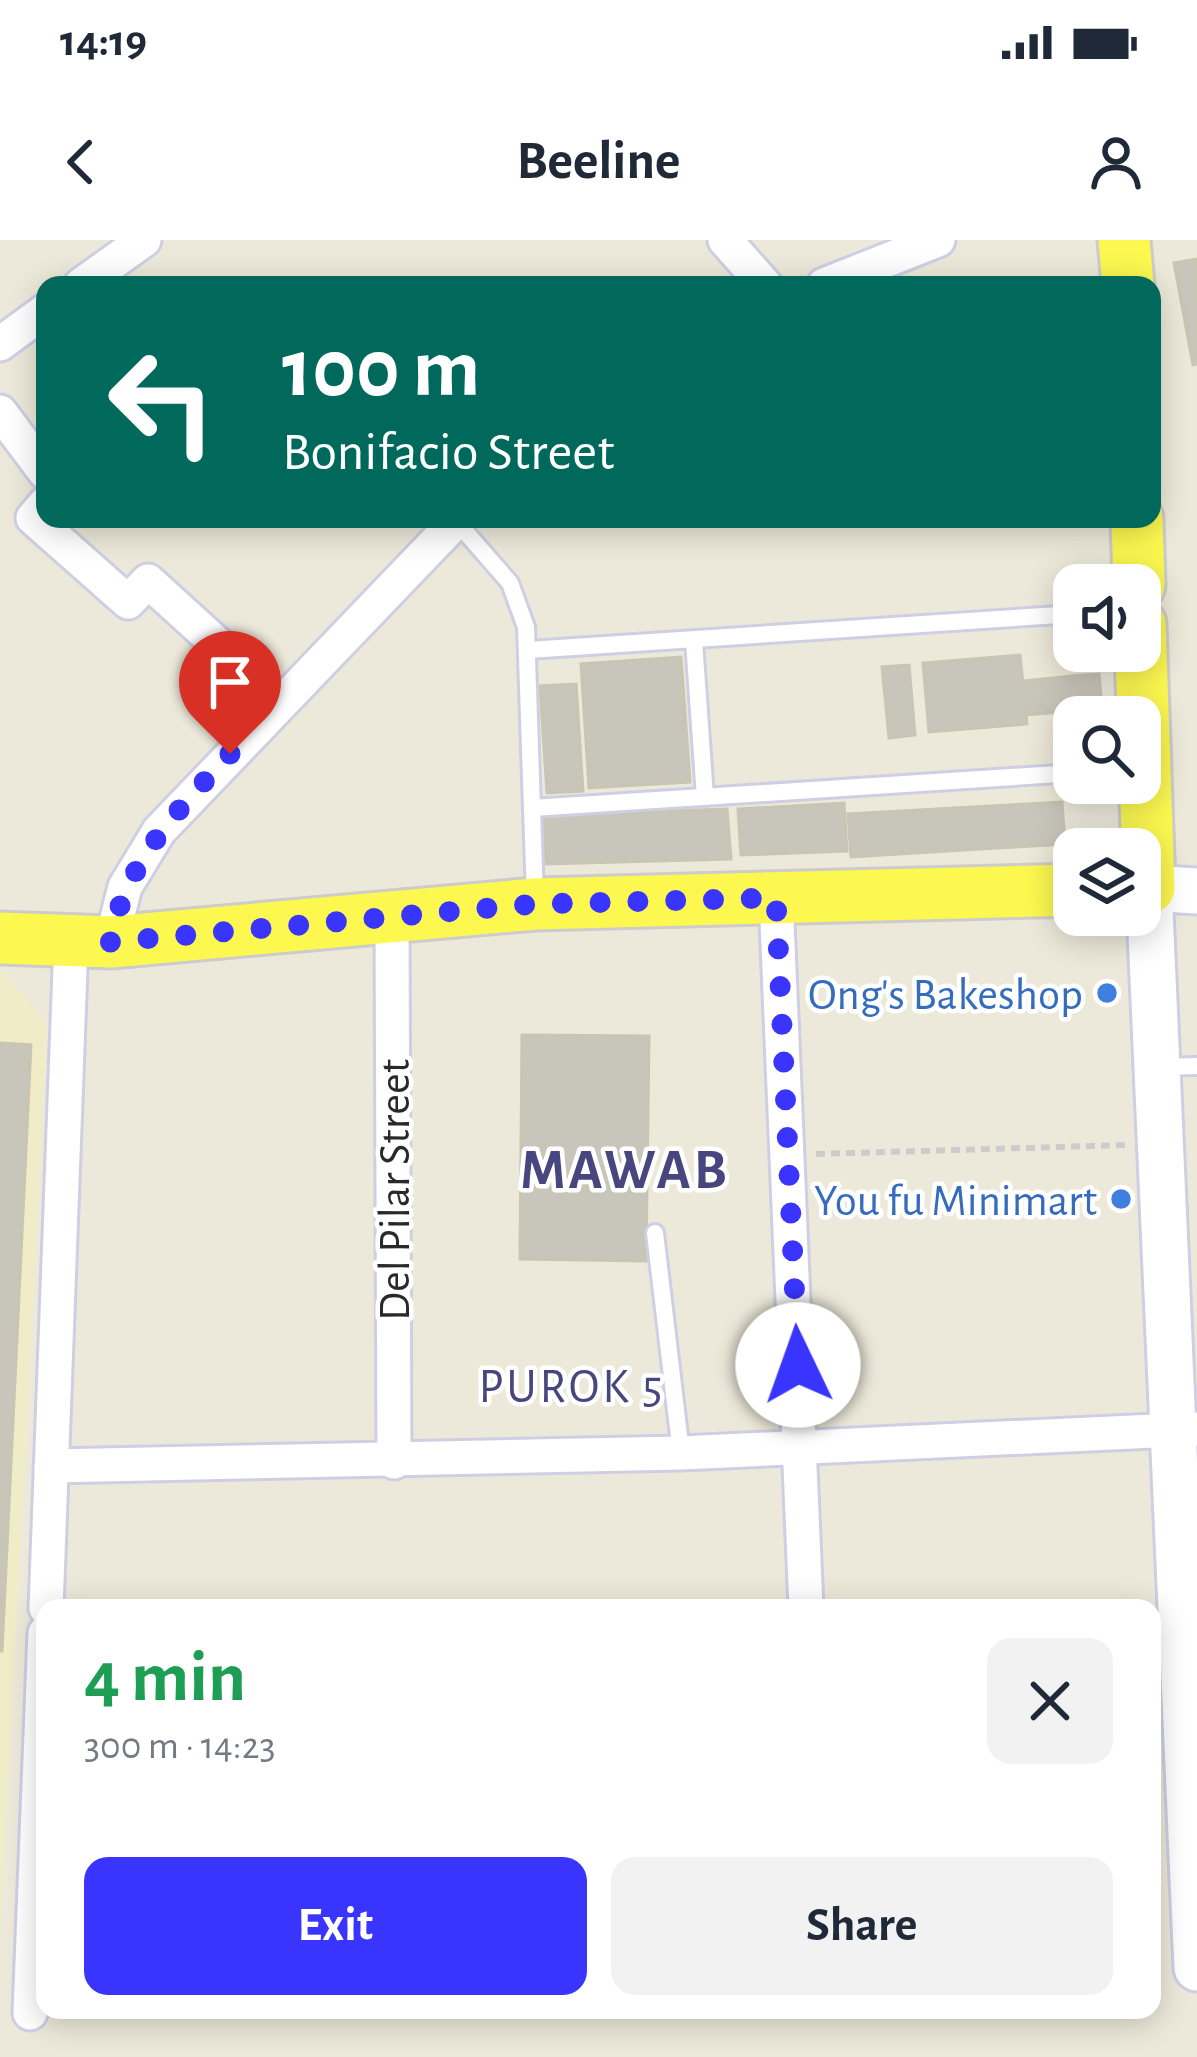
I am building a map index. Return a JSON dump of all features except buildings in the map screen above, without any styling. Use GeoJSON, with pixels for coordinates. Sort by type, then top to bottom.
{"type":"FeatureCollection","features":[{"type":"Feature","properties":{"kind":"main road"},"geometry":{"type":"LineString","coordinates":[[1124,240],[1127,276]]}},
{"type":"Feature","properties":{"kind":"main road"},"geometry":{"type":"LineString","coordinates":[[1138,528],[1139,564]]}},
{"type":"Feature","properties":{"kind":"main road"},"geometry":{"type":"LineString","coordinates":[[1148,804],[1162,889],[1177,1066],[1161,1144],[1181,1229],[1186,1429],[1168,1614],[1193,1756],[1197,1968]]}},
{"type":"Feature","properties":{"kind":"main road"},"geometry":{"type":"LineString","coordinates":[[0,938],[91,942],[535,904],[1053,891]]}},
{"type":"Feature","properties":{"kind":"street"},"geometry":{"type":"LineString","coordinates":[[94,276],[144,240]]}},
{"type":"Feature","properties":{"kind":"street"},"geometry":{"type":"LineString","coordinates":[[725,240],[757,276]]}},
{"type":"Feature","properties":{"kind":"street"},"geometry":{"type":"LineString","coordinates":[[847,276],[938,240]]}},
{"type":"Feature","properties":{"kind":"street"},"geometry":{"type":"LineString","coordinates":[[0,344],[36,318]]}},
{"type":"Feature","properties":{"kind":"street"},"geometry":{"type":"LineString","coordinates":[[0,412],[36,460]]}},
{"type":"Feature","properties":{"kind":"street"},"geometry":{"type":"LineString","coordinates":[[44,528],[128,602],[148,581],[280,701]]}},
{"type":"Feature","properties":{"kind":"street"},"geometry":{"type":"LineString","coordinates":[[46,1599],[51,1466],[91,942],[159,831],[449,528]]}},
{"type":"Feature","properties":{"kind":"street"},"geometry":{"type":"LineString","coordinates":[[776,898],[806,1599]]}},
{"type":"Feature","properties":{"kind":"street","name":"Del Pilar Street"},"geometry":{"type":"LineString","coordinates":[[392,917],[394,1462]]}},
{"type":"Feature","properties":{"kind":"street"},"geometry":{"type":"LineString","coordinates":[[51,1466],[681,1453],[1186,1429]]}},
{"type":"Feature","properties":{"kind":"street"},"geometry":{"type":"LineString","coordinates":[[30,2013],[36,1906]]}},
{"type":"Feature","properties":{"kind":"lane"},"geometry":{"type":"LineString","coordinates":[[464,528],[510,584],[528,650],[535,904]]}},
{"type":"Feature","properties":{"kind":"lane"},"geometry":{"type":"LineString","coordinates":[[528,650],[1053,615]]}},
{"type":"Feature","properties":{"kind":"lane"},"geometry":{"type":"LineString","coordinates":[[694,641],[705,797]]}},
{"type":"Feature","properties":{"kind":"lane"},"geometry":{"type":"LineString","coordinates":[[532,808],[1053,774]]}},
{"type":"Feature","properties":{"kind":"lane"},"geometry":{"type":"LineString","coordinates":[[655,1233],[681,1453]]}},
{"type":"Feature","properties":{"kind":"path"},"geometry":{"type":"LineString","coordinates":[[788,1154],[1161,1144]]}},
{"type":"Feature","properties":{"kind":"shaded area"},"geometry":{"type":"Polygon","coordinates":[[[0,968],[47,1023],[0,1939],[0,968]]]}},
{"type":"Feature","properties":{"kind":"place","name":"Ong's Bakeshop"},"geometry":{"type":"Point","coordinates":[1107,993]}},
{"type":"Feature","properties":{"kind":"place","name":"You fu Minimart"},"geometry":{"type":"Point","coordinates":[1121,1199]}},
{"type":"Feature","properties":{"kind":"district","name":"MAWAB"},"geometry":{"type":"Point","coordinates":[625,1168]}},
{"type":"Feature","properties":{"kind":"district","name":"PUROK 5"},"geometry":{"type":"Point","coordinates":[572,1385]}},
{"type":"Feature","properties":{"kind":"route"},"geometry":{"type":"LineString","coordinates":[[230,754],[140,858],[125,887],[110,942],[535,904],[776,898],[798,1365]]}}]}
